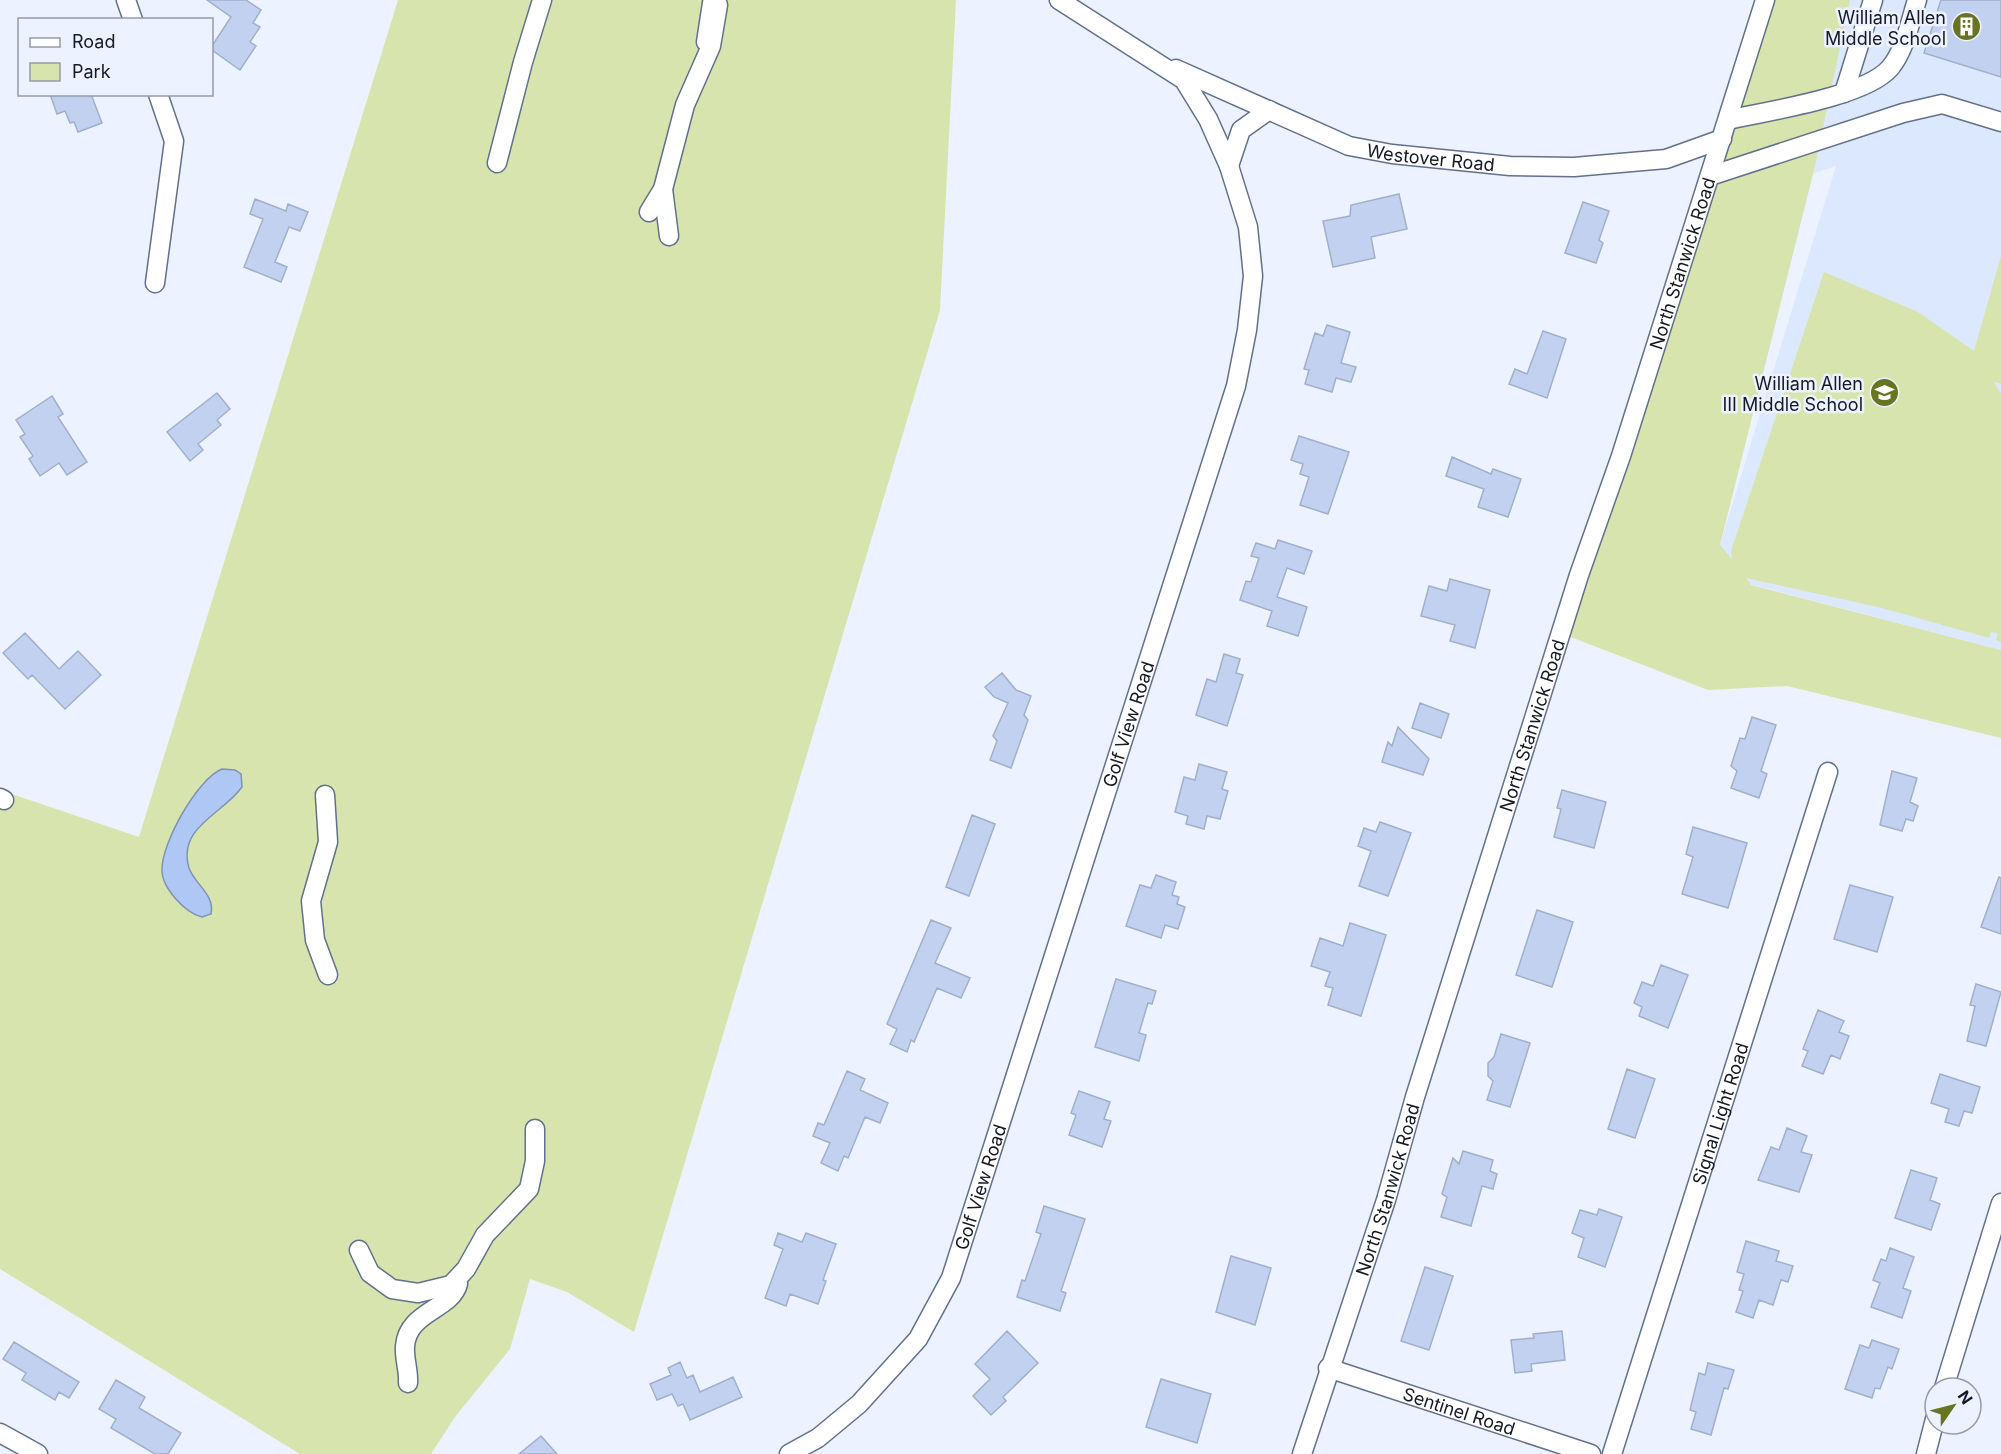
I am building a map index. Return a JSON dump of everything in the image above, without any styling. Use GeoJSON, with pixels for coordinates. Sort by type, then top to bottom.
{"type":"FeatureCollection","features":[{"type":"Feature","properties":{"kind":"street"},"geometry":{"type":"LineString","coordinates":[[126,0],[132,18]]}},
{"type":"Feature","properties":{"kind":"street"},"geometry":{"type":"LineString","coordinates":[[497,163],[522,62],[542,0]]}},
{"type":"Feature","properties":{"kind":"street","name":"Golf View Road"},"geometry":{"type":"LineString","coordinates":[[789,1454],[818,1438],[859,1404],[918,1339],[951,1278],[1236,386],[1247,330],[1253,276],[1248,227],[1229,166],[1208,119],[1184,80],[1153,58],[1059,0]]}},
{"type":"Feature","properties":{"kind":"street","name":"North Stanwick Road"},"geometry":{"type":"LineString","coordinates":[[1302,1454],[1328,1368],[1386,1200],[1415,1097],[1579,575],[1610,490],[1765,0]]}},
{"type":"Feature","properties":{"kind":"street"},"geometry":{"type":"LineString","coordinates":[[1844,93],[1873,0]]}},
{"type":"Feature","properties":{"kind":"street"},"geometry":{"type":"LineString","coordinates":[[1728,120],[1844,93],[1868,84],[1889,69],[1903,45],[1917,0]]}},
{"type":"Feature","properties":{"kind":"street"},"geometry":{"type":"LineString","coordinates":[[649,212],[663,189],[685,105],[711,46],[718,5],[712,3],[706,42]]}},
{"type":"Feature","properties":{"kind":"street","name":"Westover Road"},"geometry":{"type":"LineString","coordinates":[[1153,58],[1349,146],[1510,166],[1574,167],[1666,159],[1722,139]]}},
{"type":"Feature","properties":{"kind":"street"},"geometry":{"type":"LineString","coordinates":[[155,283],[174,141],[159,96]]}},
{"type":"Feature","properties":{"kind":"street"},"geometry":{"type":"LineString","coordinates":[[1710,176],[1903,113],[1942,104],[2001,122]]}},
{"type":"Feature","properties":{"kind":"street"},"geometry":{"type":"LineString","coordinates":[[1229,166],[1241,130],[1269,110]]}},
{"type":"Feature","properties":{"kind":"street"},"geometry":{"type":"LineString","coordinates":[[663,189],[669,236]]}},
{"type":"Feature","properties":{"kind":"street","name":"Signal Light Road"},"geometry":{"type":"LineString","coordinates":[[1612,1454],[1828,772]]}},
{"type":"Feature","properties":{"kind":"street"},"geometry":{"type":"LineString","coordinates":[[325,795],[328,842],[311,902],[315,940],[328,975]]}},
{"type":"Feature","properties":{"kind":"street"},"geometry":{"type":"LineString","coordinates":[[408,1383],[405,1345],[409,1335],[422,1316],[453,1295],[458,1279],[485,1235],[529,1189],[535,1161],[535,1129]]}},
{"type":"Feature","properties":{"kind":"street"},"geometry":{"type":"LineString","coordinates":[[1948,1376],[2001,1203]]}},
{"type":"Feature","properties":{"kind":"street"},"geometry":{"type":"LineString","coordinates":[[359,1250],[369,1272],[392,1289],[429,1291],[451,1285],[458,1279]]}},
{"type":"Feature","properties":{"kind":"street","name":"Sentinel Road"},"geometry":{"type":"LineString","coordinates":[[1328,1368],[1591,1454]]}},
{"type":"Feature","properties":{"kind":"street"},"geometry":{"type":"LineString","coordinates":[[0,1433],[38,1454]]}},
{"type":"Feature","properties":{"kind":"street"},"geometry":{"type":"LineString","coordinates":[[1926,1454],[1931,1436]]}},
{"type":"Feature","properties":{"kind":"shaded area","name":"William Allen III Middle School"},"geometry":{"type":"Polygon","coordinates":[[[1765,0],[2001,0],[2001,650],[1711,574],[1836,166],[1698,212],[1765,0]]]}},
{"type":"Feature","properties":{"kind":"green space"},"geometry":{"type":"Polygon","coordinates":[[[398,0],[956,0],[940,310],[634,1332],[567,1292],[530,1279],[510,1349],[455,1417],[431,1454],[300,1454],[0,1269],[0,790],[139,837],[398,0]]]}},
{"type":"Feature","properties":{"kind":"green space"},"geometry":{"type":"Polygon","coordinates":[[[1770,0],[1850,0],[1815,166],[1720,545],[1732,559],[1731,551],[1824,272],[1918,312],[1974,351],[2001,256],[2001,384],[1994,382],[2001,394],[2001,642],[1996,640],[1998,633],[1991,632],[1989,638],[1882,608],[1746,578],[1751,585],[2001,650],[2001,738],[1787,686],[1708,690],[1568,636],[1770,0]]]}},
{"type":"Feature","properties":{"kind":"water"},"geometry":{"type":"Polygon","coordinates":[[[222,769],[235,770],[241,774],[242,787],[234,797],[195,831],[187,854],[189,868],[210,901],[211,914],[202,917],[195,915],[175,898],[165,884],[162,869],[174,829],[192,798],[212,775],[222,769]]]}},
{"type":"Feature","properties":{"kind":"building"},"geometry":{"type":"Polygon","coordinates":[[[207,0],[246,0],[261,10],[253,23],[260,27],[250,42],[256,46],[240,70],[213,51],[213,44],[231,17],[207,0]]]}},
{"type":"Feature","properties":{"kind":"building","name":"William Allen Middle School"},"geometry":{"type":"Polygon","coordinates":[[[1941,0],[2001,0],[2001,77],[1924,53],[1941,0]]]}},
{"type":"Feature","properties":{"kind":"building"},"geometry":{"type":"Polygon","coordinates":[[[51,96],[92,96],[102,123],[78,132],[74,122],[70,123],[65,111],[57,114],[51,96]]]}},
{"type":"Feature","properties":{"kind":"building"},"geometry":{"type":"Polygon","coordinates":[[[1399,194],[1407,229],[1371,237],[1375,258],[1333,267],[1323,221],[1350,216],[1351,205],[1399,194]]]}},
{"type":"Feature","properties":{"kind":"building"},"geometry":{"type":"Polygon","coordinates":[[[255,199],[286,211],[288,204],[308,212],[300,231],[289,227],[275,262],[287,267],[281,282],[244,267],[263,219],[250,214],[255,199]]]}},
{"type":"Feature","properties":{"kind":"building"},"geometry":{"type":"Polygon","coordinates":[[[1583,202],[1609,211],[1599,240],[1603,243],[1596,263],[1565,253],[1583,202]]]}},
{"type":"Feature","properties":{"kind":"building"},"geometry":{"type":"Polygon","coordinates":[[[1327,325],[1350,332],[1341,363],[1356,367],[1351,382],[1336,378],[1332,392],[1305,384],[1309,370],[1304,369],[1315,333],[1323,336],[1327,325]]]}},
{"type":"Feature","properties":{"kind":"building"},"geometry":{"type":"Polygon","coordinates":[[[1543,331],[1566,339],[1547,398],[1509,384],[1515,369],[1527,374],[1543,331]]]}},
{"type":"Feature","properties":{"kind":"building"},"geometry":{"type":"Polygon","coordinates":[[[217,393],[230,409],[217,420],[221,425],[198,444],[203,450],[190,461],[167,432],[217,393]]]}},
{"type":"Feature","properties":{"kind":"building"},"geometry":{"type":"Polygon","coordinates":[[[52,396],[63,414],[58,417],[87,462],[67,475],[59,463],[40,476],[29,459],[33,456],[20,437],[25,434],[16,420],[52,396]]]}},
{"type":"Feature","properties":{"kind":"building"},"geometry":{"type":"Polygon","coordinates":[[[1299,436],[1349,452],[1328,514],[1300,505],[1309,477],[1300,474],[1303,464],[1291,460],[1299,436]]]}},
{"type":"Feature","properties":{"kind":"building"},"geometry":{"type":"Polygon","coordinates":[[[1452,457],[1491,474],[1493,469],[1521,479],[1508,517],[1478,507],[1484,489],[1446,476],[1452,457]]]}},
{"type":"Feature","properties":{"kind":"building"},"geometry":{"type":"Polygon","coordinates":[[[1278,540],[1312,551],[1304,574],[1287,568],[1277,597],[1307,607],[1298,636],[1267,626],[1272,611],[1240,600],[1246,581],[1251,582],[1259,558],[1251,556],[1256,543],[1275,549],[1278,540]]]}},
{"type":"Feature","properties":{"kind":"building"},"geometry":{"type":"Polygon","coordinates":[[[1450,579],[1490,590],[1475,648],[1450,641],[1455,625],[1421,616],[1429,586],[1447,591],[1450,579]]]}},
{"type":"Feature","properties":{"kind":"building"},"geometry":{"type":"Polygon","coordinates":[[[25,633],[59,669],[78,651],[101,675],[65,709],[32,675],[28,679],[3,653],[25,633]]]}},
{"type":"Feature","properties":{"kind":"building"},"geometry":{"type":"Polygon","coordinates":[[[1224,654],[1240,659],[1236,673],[1243,675],[1227,726],[1196,715],[1207,679],[1216,682],[1224,654]]]}},
{"type":"Feature","properties":{"kind":"building"},"geometry":{"type":"Polygon","coordinates":[[[1002,673],[1016,690],[1031,696],[1024,715],[1028,720],[1011,768],[990,760],[997,741],[993,736],[1008,703],[994,697],[985,687],[1002,673]]]}},
{"type":"Feature","properties":{"kind":"building"},"geometry":{"type":"Polygon","coordinates":[[[1420,703],[1449,714],[1441,738],[1412,728],[1420,703]]]}},
{"type":"Feature","properties":{"kind":"building"},"geometry":{"type":"Polygon","coordinates":[[[1752,717],[1776,725],[1761,771],[1767,774],[1759,798],[1731,788],[1737,771],[1731,766],[1740,738],[1745,739],[1752,717]]]}},
{"type":"Feature","properties":{"kind":"building"},"geometry":{"type":"Polygon","coordinates":[[[1398,727],[1429,759],[1423,775],[1382,762],[1388,742],[1392,746],[1398,727]]]}},
{"type":"Feature","properties":{"kind":"building"},"geometry":{"type":"Polygon","coordinates":[[[1199,764],[1227,772],[1222,789],[1228,791],[1220,819],[1207,816],[1204,829],[1186,824],[1188,816],[1175,812],[1184,777],[1195,780],[1199,764]]]}},
{"type":"Feature","properties":{"kind":"building"},"geometry":{"type":"Polygon","coordinates":[[[1892,771],[1917,778],[1910,802],[1918,806],[1913,821],[1906,819],[1902,831],[1880,825],[1892,771]]]}},
{"type":"Feature","properties":{"kind":"building"},"geometry":{"type":"Polygon","coordinates":[[[1562,790],[1606,802],[1594,848],[1554,837],[1561,809],[1557,808],[1562,790]]]}},
{"type":"Feature","properties":{"kind":"building"},"geometry":{"type":"Polygon","coordinates":[[[972,815],[995,824],[969,896],[946,887],[972,815]]]}},
{"type":"Feature","properties":{"kind":"building"},"geometry":{"type":"Polygon","coordinates":[[[1380,822],[1411,833],[1388,896],[1359,886],[1371,851],[1358,846],[1364,828],[1376,832],[1380,822]]]}},
{"type":"Feature","properties":{"kind":"building"},"geometry":{"type":"Polygon","coordinates":[[[1693,827],[1747,843],[1728,908],[1682,894],[1693,857],[1686,854],[1693,827]]]}},
{"type":"Feature","properties":{"kind":"building"},"geometry":{"type":"Polygon","coordinates":[[[1156,875],[1176,882],[1172,895],[1179,897],[1177,904],[1185,907],[1178,929],[1165,925],[1161,938],[1126,926],[1140,885],[1151,888],[1156,875]]]}},
{"type":"Feature","properties":{"kind":"building"},"geometry":{"type":"Polygon","coordinates":[[[1999,877],[2001,878],[2001,934],[1981,927],[1999,877]]]}},
{"type":"Feature","properties":{"kind":"building"},"geometry":{"type":"Polygon","coordinates":[[[1850,885],[1893,897],[1877,952],[1834,939],[1850,885]]]}},
{"type":"Feature","properties":{"kind":"building"},"geometry":{"type":"Polygon","coordinates":[[[1537,910],[1573,922],[1552,987],[1516,975],[1537,910]]]}},
{"type":"Feature","properties":{"kind":"building"},"geometry":{"type":"Polygon","coordinates":[[[931,920],[951,928],[935,963],[970,978],[961,998],[937,988],[914,1042],[911,1040],[907,1052],[890,1044],[897,1029],[887,1024],[931,920]]]}},
{"type":"Feature","properties":{"kind":"building"},"geometry":{"type":"Polygon","coordinates":[[[1350,923],[1386,935],[1361,1016],[1328,1005],[1333,988],[1325,986],[1330,972],[1311,966],[1320,938],[1343,946],[1350,923]]]}},
{"type":"Feature","properties":{"kind":"building"},"geometry":{"type":"Polygon","coordinates":[[[1661,965],[1688,975],[1668,1028],[1639,1016],[1642,1007],[1634,1003],[1642,982],[1653,986],[1661,965]]]}},
{"type":"Feature","properties":{"kind":"building"},"geometry":{"type":"Polygon","coordinates":[[[1116,979],[1156,991],[1152,1004],[1148,1003],[1139,1033],[1146,1035],[1139,1061],[1095,1047],[1116,979]]]}},
{"type":"Feature","properties":{"kind":"building"},"geometry":{"type":"Polygon","coordinates":[[[1976,984],[2001,992],[1986,1046],[1967,1041],[1975,1006],[1970,1005],[1976,984]]]}},
{"type":"Feature","properties":{"kind":"building"},"geometry":{"type":"Polygon","coordinates":[[[1818,1010],[1844,1021],[1839,1032],[1849,1036],[1840,1059],[1831,1055],[1823,1074],[1802,1066],[1808,1051],[1803,1049],[1818,1010]]]}},
{"type":"Feature","properties":{"kind":"building"},"geometry":{"type":"Polygon","coordinates":[[[1501,1034],[1530,1043],[1510,1107],[1487,1100],[1493,1081],[1488,1076],[1488,1063],[1494,1057],[1501,1034]]]}},
{"type":"Feature","properties":{"kind":"building"},"geometry":{"type":"Polygon","coordinates":[[[1627,1069],[1655,1079],[1635,1138],[1608,1129],[1627,1069]]]}},
{"type":"Feature","properties":{"kind":"building"},"geometry":{"type":"Polygon","coordinates":[[[847,1071],[865,1079],[860,1090],[888,1103],[880,1123],[865,1117],[848,1158],[844,1156],[838,1171],[821,1163],[830,1143],[813,1136],[818,1123],[824,1125],[847,1071]]]}},
{"type":"Feature","properties":{"kind":"building"},"geometry":{"type":"Polygon","coordinates":[[[1940,1074],[1980,1087],[1972,1113],[1964,1111],[1959,1126],[1945,1122],[1949,1109],[1931,1103],[1940,1074]]]}},
{"type":"Feature","properties":{"kind":"building"},"geometry":{"type":"Polygon","coordinates":[[[1079,1091],[1110,1102],[1104,1119],[1111,1121],[1102,1147],[1069,1135],[1076,1115],[1071,1113],[1079,1091]]]}},
{"type":"Feature","properties":{"kind":"building"},"geometry":{"type":"Polygon","coordinates":[[[1787,1128],[1807,1136],[1801,1152],[1812,1155],[1799,1192],[1758,1180],[1771,1147],[1779,1150],[1787,1128]]]}},
{"type":"Feature","properties":{"kind":"building"},"geometry":{"type":"Polygon","coordinates":[[[1463,1151],[1493,1160],[1490,1171],[1497,1174],[1493,1189],[1482,1186],[1471,1226],[1441,1217],[1447,1197],[1442,1194],[1453,1158],[1459,1164],[1463,1151]]]}},
{"type":"Feature","properties":{"kind":"building"},"geometry":{"type":"Polygon","coordinates":[[[1911,1170],[1937,1178],[1930,1200],[1940,1204],[1931,1230],[1895,1218],[1911,1170]]]}},
{"type":"Feature","properties":{"kind":"building"},"geometry":{"type":"Polygon","coordinates":[[[1044,1206],[1085,1219],[1061,1291],[1066,1293],[1060,1311],[1017,1297],[1041,1234],[1036,1232],[1044,1206]]]}},
{"type":"Feature","properties":{"kind":"building"},"geometry":{"type":"Polygon","coordinates":[[[1599,1209],[1622,1217],[1605,1267],[1578,1257],[1584,1238],[1572,1233],[1580,1210],[1597,1215],[1599,1209]]]}},
{"type":"Feature","properties":{"kind":"building"},"geometry":{"type":"Polygon","coordinates":[[[778,1233],[802,1242],[806,1233],[836,1244],[823,1280],[826,1281],[818,1304],[790,1294],[786,1306],[765,1298],[783,1249],[774,1245],[778,1233]]]}},
{"type":"Feature","properties":{"kind":"building"},"geometry":{"type":"Polygon","coordinates":[[[1746,1241],[1779,1251],[1776,1261],[1793,1266],[1788,1282],[1781,1280],[1773,1305],[1759,1300],[1753,1318],[1736,1312],[1743,1291],[1739,1290],[1744,1274],[1737,1272],[1746,1241]]]}},
{"type":"Feature","properties":{"kind":"building"},"geometry":{"type":"Polygon","coordinates":[[[1890,1248],[1914,1257],[1903,1288],[1911,1291],[1902,1318],[1871,1307],[1880,1283],[1873,1280],[1881,1259],[1886,1261],[1890,1248]]]}},
{"type":"Feature","properties":{"kind":"building"},"geometry":{"type":"Polygon","coordinates":[[[1231,1256],[1271,1268],[1255,1325],[1216,1312],[1231,1256]]]}},
{"type":"Feature","properties":{"kind":"building"},"geometry":{"type":"Polygon","coordinates":[[[1425,1267],[1453,1276],[1429,1350],[1401,1341],[1425,1267]]]}},
{"type":"Feature","properties":{"kind":"building"},"geometry":{"type":"Polygon","coordinates":[[[1007,1331],[1038,1363],[1003,1397],[1006,1401],[991,1415],[973,1396],[990,1379],[975,1364],[1007,1331]]]}},
{"type":"Feature","properties":{"kind":"building"},"geometry":{"type":"Polygon","coordinates":[[[1562,1331],[1565,1360],[1531,1364],[1532,1371],[1515,1373],[1511,1340],[1534,1338],[1533,1334],[1562,1331]]]}},
{"type":"Feature","properties":{"kind":"building"},"geometry":{"type":"Polygon","coordinates":[[[1872,1340],[1899,1349],[1892,1369],[1888,1367],[1880,1389],[1875,1388],[1872,1398],[1845,1389],[1860,1345],[1869,1348],[1872,1340]]]}},
{"type":"Feature","properties":{"kind":"building"},"geometry":{"type":"Polygon","coordinates":[[[14,1342],[79,1382],[69,1398],[59,1392],[55,1400],[22,1380],[26,1373],[3,1359],[14,1342]]]}},
{"type":"Feature","properties":{"kind":"building"},"geometry":{"type":"Polygon","coordinates":[[[680,1362],[687,1378],[693,1375],[700,1392],[733,1377],[742,1397],[690,1420],[683,1404],[678,1406],[672,1394],[657,1400],[650,1384],[671,1375],[668,1368],[680,1362]]]}},
{"type":"Feature","properties":{"kind":"building"},"geometry":{"type":"Polygon","coordinates":[[[1708,1363],[1734,1370],[1728,1389],[1724,1388],[1711,1435],[1691,1429],[1696,1412],[1690,1410],[1699,1373],[1705,1375],[1708,1363]]]}},
{"type":"Feature","properties":{"kind":"building"},"geometry":{"type":"Polygon","coordinates":[[[1161,1379],[1211,1394],[1197,1443],[1146,1427],[1161,1379]]]}},
{"type":"Feature","properties":{"kind":"building"},"geometry":{"type":"Polygon","coordinates":[[[116,1380],[145,1397],[139,1408],[181,1433],[168,1454],[155,1454],[111,1428],[116,1419],[99,1409],[116,1380]]]}},
{"type":"Feature","properties":{"kind":"building"},"geometry":{"type":"Polygon","coordinates":[[[541,1436],[557,1454],[519,1454],[541,1436]]]}},
{"type":"Feature","properties":{"kind":"place","name":"William Allen Middle School"},"geometry":{"type":"Point","coordinates":[1967,27]}},
{"type":"Feature","properties":{"kind":"place","name":"William Allen III Middle School"},"geometry":{"type":"Point","coordinates":[1884,393]}}]}
